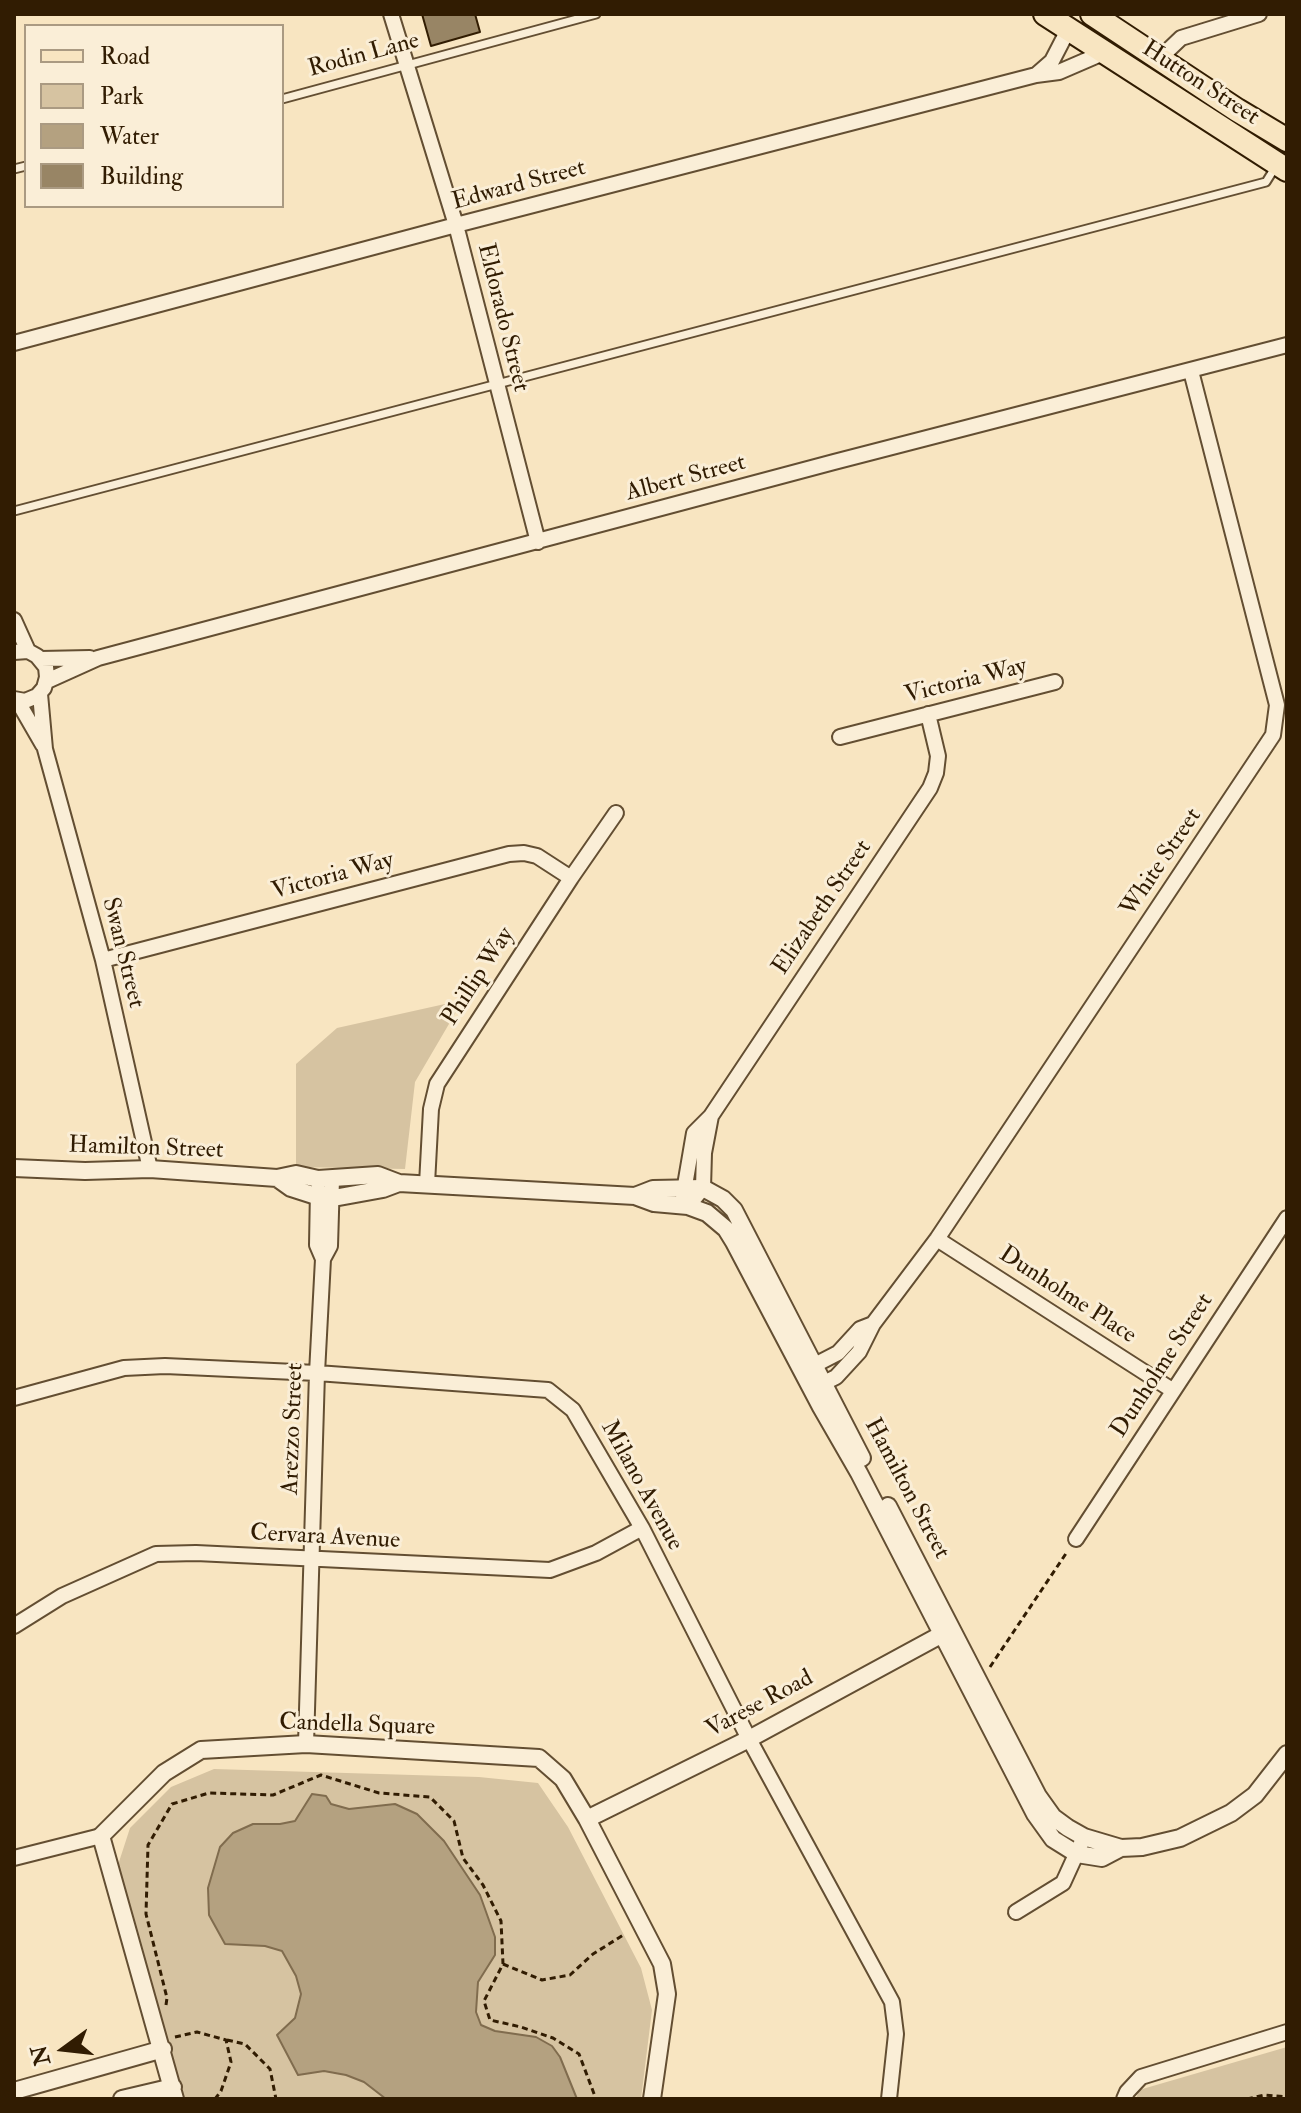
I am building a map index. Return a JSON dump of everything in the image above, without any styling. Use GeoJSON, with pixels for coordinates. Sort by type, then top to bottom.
{"type":"FeatureCollection","features":[{"type":"Feature","properties":{"kind":"main road","name":"Hutton Street"},"geometry":{"type":"LineString","coordinates":[[1045,14],[1282,167]]}},
{"type":"Feature","properties":{"kind":"main road","name":"Hutton Street"},"geometry":{"type":"LineString","coordinates":[[1092,14],[1287,140]]}},
{"type":"Feature","properties":{"kind":"street","name":"Eldorado Street"},"geometry":{"type":"LineString","coordinates":[[391,14],[456,225],[538,542]]}},
{"type":"Feature","properties":{"kind":"street"},"geometry":{"type":"LineString","coordinates":[[1159,59],[1181,38],[1259,14]]}},
{"type":"Feature","properties":{"kind":"street"},"geometry":{"type":"LineString","coordinates":[[1036,75],[1052,61],[1068,30]]}},
{"type":"Feature","properties":{"kind":"street","name":"Edward Street"},"geometry":{"type":"LineString","coordinates":[[14,343],[456,225],[1036,75],[1059,72],[1103,53]]}},
{"type":"Feature","properties":{"kind":"street","name":"Albert Street"},"geometry":{"type":"LineString","coordinates":[[15,700],[29,700],[43,688],[98,658],[1287,345]]}},
{"type":"Feature","properties":{"kind":"street","name":"White Street"},"geometry":{"type":"LineString","coordinates":[[818,1386],[836,1377],[866,1342],[873,1324],[937,1239],[1273,735],[1277,705],[1191,371]]}},
{"type":"Feature","properties":{"kind":"street"},"geometry":{"type":"LineString","coordinates":[[14,620],[28,654]]}},
{"type":"Feature","properties":{"kind":"street","name":"Albert Street"},"geometry":{"type":"LineString","coordinates":[[28,654],[98,658]]}},
{"type":"Feature","properties":{"kind":"street","name":"Swan Street"},"geometry":{"type":"LineString","coordinates":[[28,654],[47,672],[43,688],[45,749],[103,960],[150,1169]]}},
{"type":"Feature","properties":{"kind":"street","name":"Victoria Way"},"geometry":{"type":"LineString","coordinates":[[840,737],[1055,682]]}},
{"type":"Feature","properties":{"kind":"street","name":"Swan Street"},"geometry":{"type":"LineString","coordinates":[[15,700],[45,749]]}},
{"type":"Feature","properties":{"kind":"street","name":"Elizabeth Street"},"geometry":{"type":"LineString","coordinates":[[685,1206],[684,1187],[694,1133],[711,1116],[930,788],[938,756],[928,714]]}},
{"type":"Feature","properties":{"kind":"street","name":"Phillip Way"},"geometry":{"type":"LineString","coordinates":[[427,1184],[431,1109],[437,1084],[616,813]]}},
{"type":"Feature","properties":{"kind":"street","name":"Victoria Way"},"geometry":{"type":"LineString","coordinates":[[103,960],[509,854],[537,856],[571,878]]}},
{"type":"Feature","properties":{"kind":"street","name":"Elizabeth Street"},"geometry":{"type":"LineString","coordinates":[[703,1188],[704,1153],[711,1116]]}},
{"type":"Feature","properties":{"kind":"street","name":"Hamilton Street"},"geometry":{"type":"LineString","coordinates":[[14,1168],[85,1171],[150,1169],[277,1178],[296,1174],[326,1188],[378,1175],[399,1183],[635,1196],[654,1203],[685,1206],[707,1213],[726,1229],[809,1368]]}},
{"type":"Feature","properties":{"kind":"street","name":"Arezzo Street"},"geometry":{"type":"LineString","coordinates":[[306,1744],[317,1373],[323,1259],[330,1246],[326,1188]]}},
{"type":"Feature","properties":{"kind":"street"},"geometry":{"type":"LineString","coordinates":[[685,1206],[703,1188]]}},
{"type":"Feature","properties":{"kind":"street","name":"Hamilton Street"},"geometry":{"type":"LineString","coordinates":[[635,1196],[653,1189],[703,1188],[723,1199],[742,1221],[818,1386],[1006,1745],[1053,1817],[1084,1837],[1121,1848],[1142,1847],[1180,1838],[1206,1827],[1255,1795],[1287,1754]]}},
{"type":"Feature","properties":{"kind":"street","name":"Dunholme Street"},"geometry":{"type":"LineString","coordinates":[[1076,1539],[1287,1218]]}},
{"type":"Feature","properties":{"kind":"street","name":"Dunholme Place"},"geometry":{"type":"LineString","coordinates":[[937,1239],[1172,1390]]}},
{"type":"Feature","properties":{"kind":"street","name":"White Street"},"geometry":{"type":"LineString","coordinates":[[809,1368],[838,1353],[860,1329],[873,1324]]}},
{"type":"Feature","properties":{"kind":"street","name":"Milano Avenue"},"geometry":{"type":"LineString","coordinates":[[14,1398],[139,1366],[317,1373],[548,1390],[573,1410],[642,1528],[749,1739],[892,2002],[896,2034],[889,2099]]}},
{"type":"Feature","properties":{"kind":"street","name":"Cervara Avenue"},"geometry":{"type":"LineString","coordinates":[[14,1626],[62,1596],[156,1554],[196,1553],[550,1570],[596,1553],[642,1528]]}},
{"type":"Feature","properties":{"kind":"street","name":"Varese Road"},"geometry":{"type":"LineString","coordinates":[[587,1819],[749,1739],[947,1632]]}},
{"type":"Feature","properties":{"kind":"street","name":"Candella Square"},"geometry":{"type":"LineString","coordinates":[[101,1836],[164,1773],[201,1750],[306,1744],[539,1758],[563,1779],[587,1819],[662,1964],[667,1994],[652,2099]]}},
{"type":"Feature","properties":{"kind":"street","name":"Hamilton Street"},"geometry":{"type":"LineString","coordinates":[[1006,1745],[1028,1802],[1053,1839],[1077,1854],[1102,1858],[1121,1848]]}},
{"type":"Feature","properties":{"kind":"street"},"geometry":{"type":"LineString","coordinates":[[14,1858],[101,1836],[167,2043],[174,2093],[122,2099]]}},
{"type":"Feature","properties":{"kind":"street"},"geometry":{"type":"LineString","coordinates":[[1016,1912],[1063,1883],[1084,1837]]}},
{"type":"Feature","properties":{"kind":"street"},"geometry":{"type":"LineString","coordinates":[[1124,2099],[1141,2077],[1287,2032]]}},
{"type":"Feature","properties":{"kind":"street"},"geometry":{"type":"LineString","coordinates":[[14,2091],[34,2093],[167,2043]]}},
{"type":"Feature","properties":{"kind":"lane","name":"Rodin Lane"},"geometry":{"type":"LineString","coordinates":[[284,98],[596,14]]}},
{"type":"Feature","properties":{"kind":"lane"},"geometry":{"type":"LineString","coordinates":[[14,511],[1266,182],[1282,167]]}},
{"type":"Feature","properties":{"kind":"path"},"geometry":{"type":"LineString","coordinates":[[990,1667],[1076,1539]]}},
{"type":"Feature","properties":{"kind":"path"},"geometry":{"type":"LineString","coordinates":[[165,2014],[167,1998],[146,1914],[148,1845],[172,1804],[209,1793],[273,1795],[321,1775],[379,1793],[430,1797],[454,1821],[463,1858],[483,1885],[501,1921],[503,1964],[484,2001],[490,2020],[553,2038],[579,2054],[596,2099]]}},
{"type":"Feature","properties":{"kind":"path"},"geometry":{"type":"LineString","coordinates":[[503,1964],[542,1980],[570,1975],[593,1954],[625,1934]]}},
{"type":"Feature","properties":{"kind":"path"},"geometry":{"type":"LineString","coordinates":[[167,2043],[197,2032],[245,2044],[270,2069],[276,2099]]}},
{"type":"Feature","properties":{"kind":"path"},"geometry":{"type":"LineString","coordinates":[[215,2099],[231,2062],[226,2040]]}},
{"type":"Feature","properties":{"kind":"path"},"geometry":{"type":"LineString","coordinates":[[1247,2099],[1264,2095],[1287,2097]]}},
{"type":"Feature","properties":{"kind":"path"},"geometry":{"type":"LineString","coordinates":[[316,2099],[331,2099]]}},
{"type":"Feature","properties":{"kind":"green space"},"geometry":{"type":"Polygon","coordinates":[[[463,1000],[415,1082],[405,1169],[296,1167],[296,1064],[337,1028],[463,1000]]]}},
{"type":"Feature","properties":{"kind":"green space"},"geometry":{"type":"Polygon","coordinates":[[[214,1769],[479,1777],[538,1783],[568,1827],[641,1968],[652,2010],[641,2099],[182,2099],[118,1865],[130,1828],[171,1787],[214,1769]]]}},
{"type":"Feature","properties":{"kind":"green space"},"geometry":{"type":"Polygon","coordinates":[[[1287,2047],[1287,2099],[1136,2099],[1139,2090],[1287,2047]]]}},
{"type":"Feature","properties":{"kind":"water"},"geometry":{"type":"Polygon","coordinates":[[[312,1794],[326,1796],[331,1804],[349,1809],[395,1804],[417,1814],[444,1841],[480,1895],[495,1937],[495,1955],[478,1982],[476,2012],[481,2025],[495,2031],[536,2037],[552,2046],[560,2057],[577,2099],[386,2099],[364,2082],[346,2075],[324,2071],[298,2075],[277,2035],[295,2018],[301,1994],[296,1976],[282,1951],[265,1946],[225,1944],[209,1915],[208,1888],[220,1847],[233,1833],[253,1824],[295,1821],[312,1794]]]}},
{"type":"Feature","properties":{"kind":"building"},"geometry":{"type":"Polygon","coordinates":[[[422,14],[475,14],[480,32],[431,46],[422,14]]]}}]}
